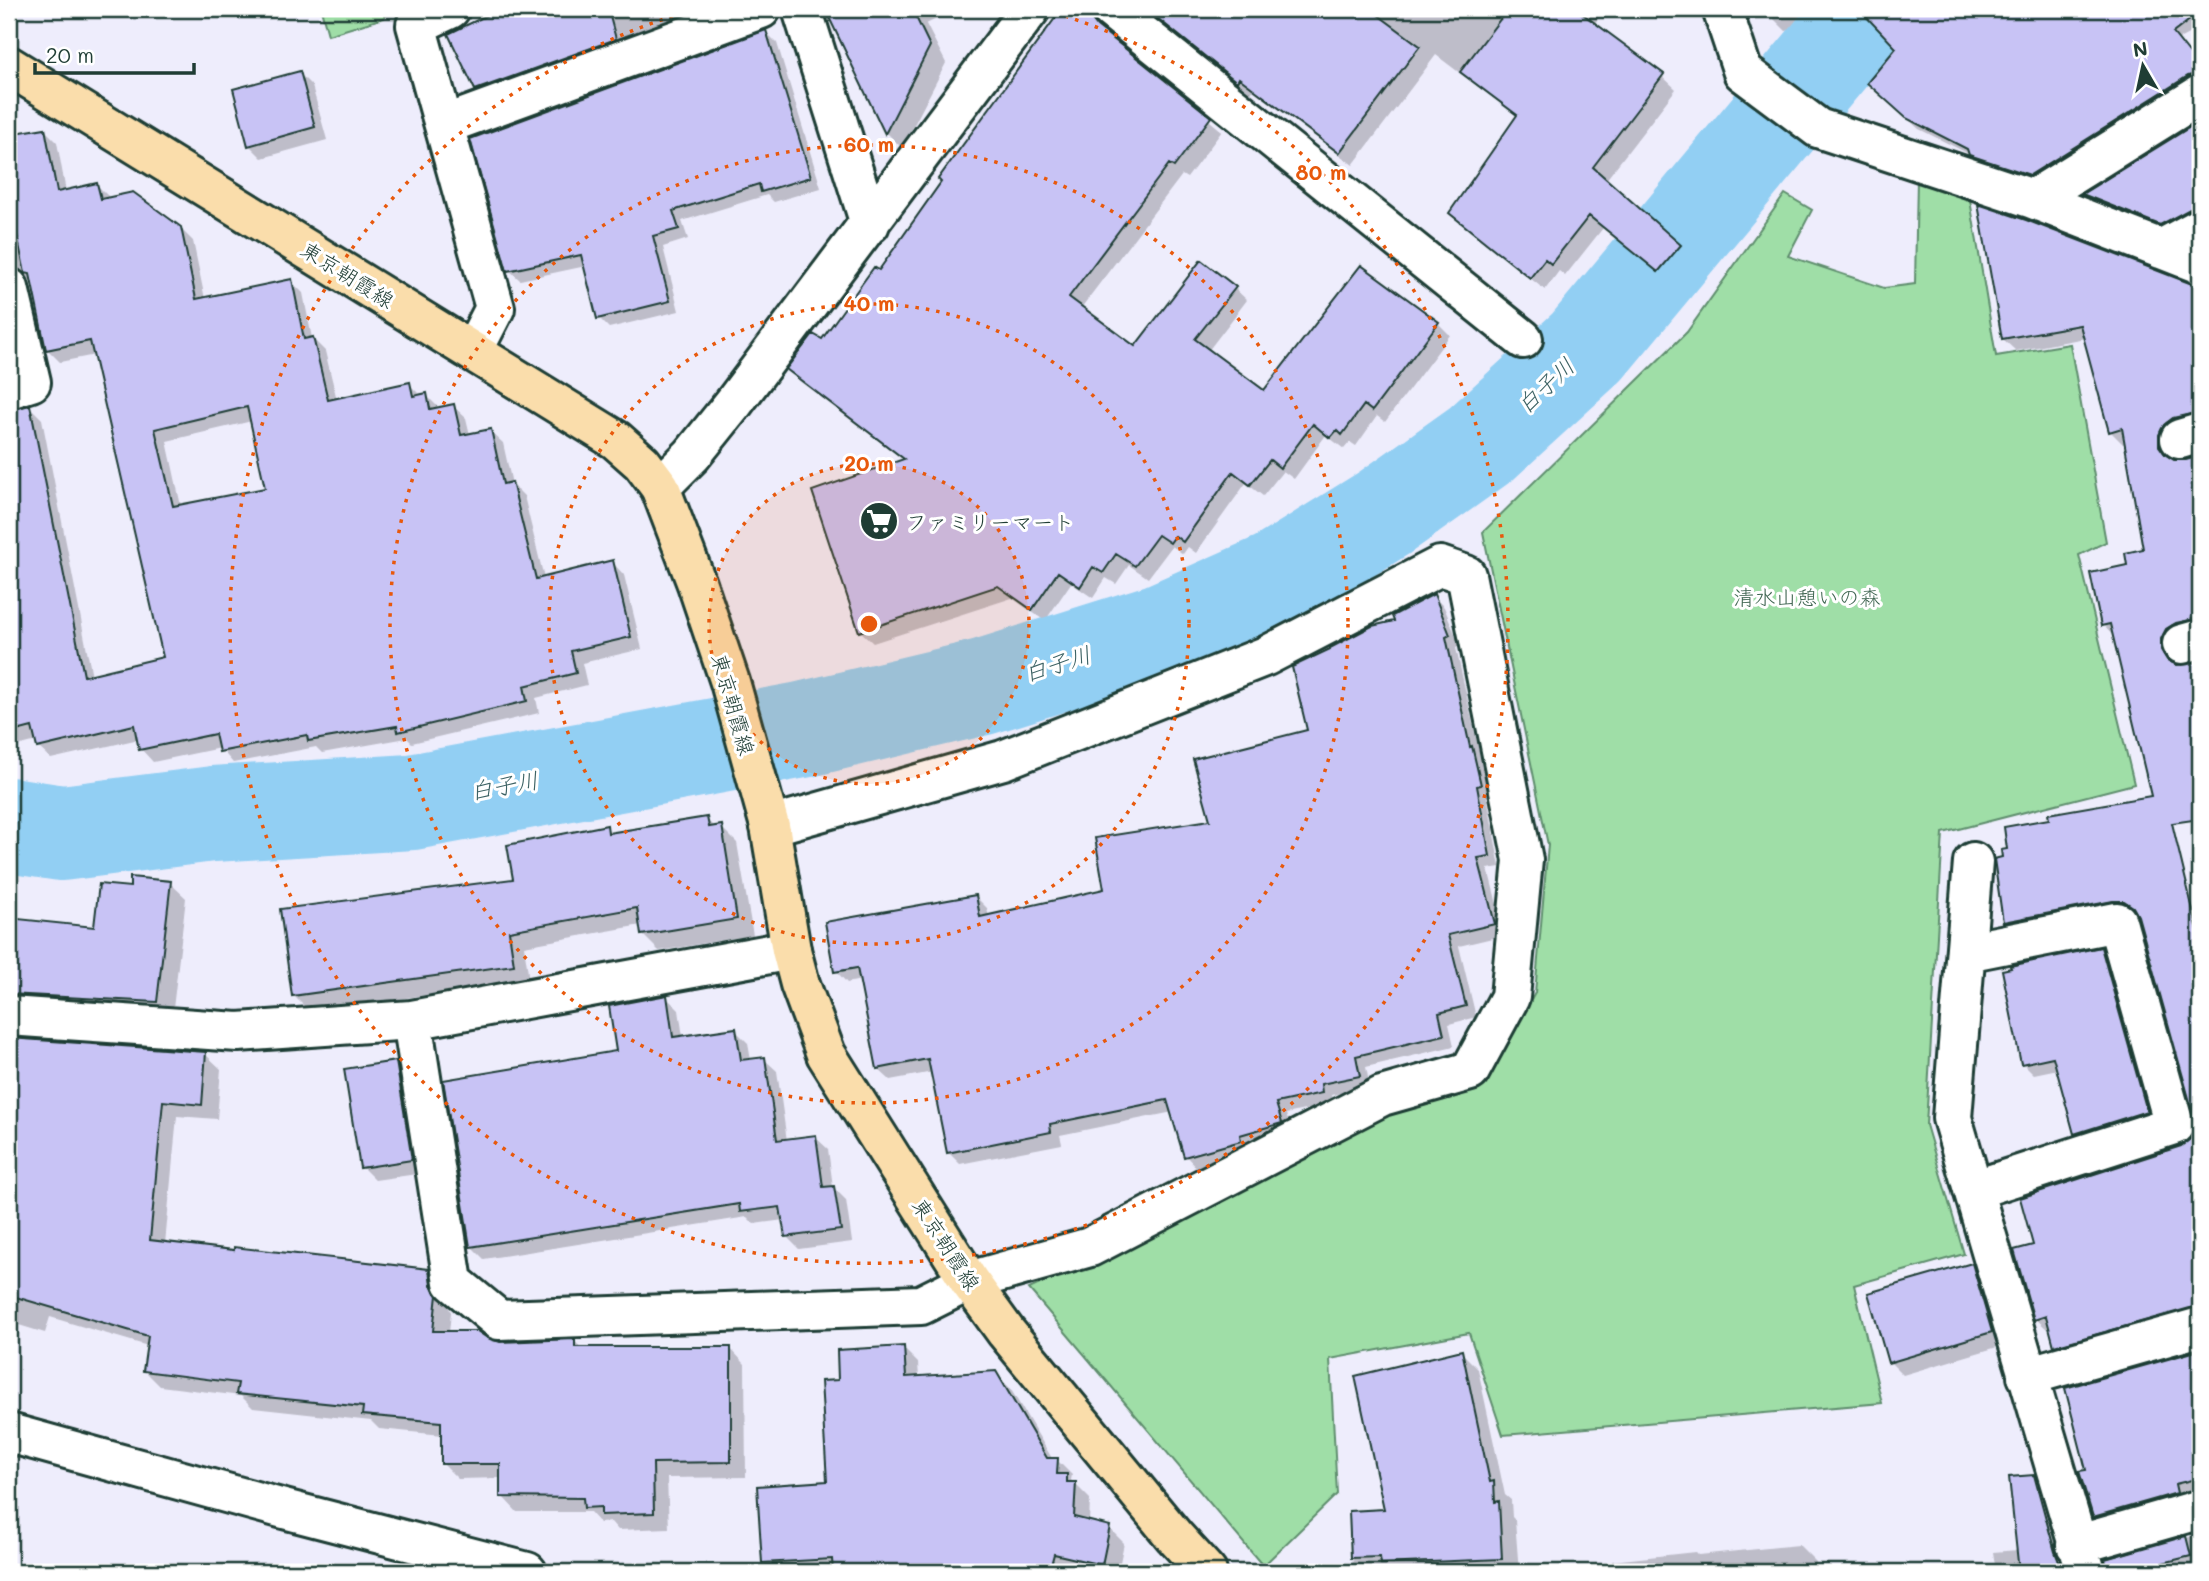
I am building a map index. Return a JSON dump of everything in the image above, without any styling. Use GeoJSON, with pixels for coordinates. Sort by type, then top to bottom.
{"type":"FeatureCollection","features":[{"type":"Feature","properties":{"kind":"main road","name":"東京朝霞線"},"geometry":{"type":"LineString","coordinates":[[9,66],[616,440],[642,463],[660,487],[698,584],[732,688],[769,826],[791,950],[800,984],[826,1054],[969,1281],[1006,1332],[1174,1536],[1207,1572]]}},
{"type":"Feature","properties":{"kind":"street"},"geometry":{"type":"LineString","coordinates":[[450,9],[416,25],[495,308],[473,351]]}},
{"type":"Feature","properties":{"kind":"street"},"geometry":{"type":"LineString","coordinates":[[444,125],[761,9]]}},
{"type":"Feature","properties":{"kind":"street"},"geometry":{"type":"LineString","coordinates":[[802,9],[870,224]]}},
{"type":"Feature","properties":{"kind":"street"},"geometry":{"type":"LineString","coordinates":[[660,487],[709,435],[1030,9]]}},
{"type":"Feature","properties":{"kind":"street"},"geometry":{"type":"LineString","coordinates":[[1111,9],[1522,339]]}},
{"type":"Feature","properties":{"kind":"street"},"geometry":{"type":"LineString","coordinates":[[1722,9],[1743,72],[1818,128],[2033,199],[2200,264]]}},
{"type":"Feature","properties":{"kind":"street"},"geometry":{"type":"LineString","coordinates":[[2033,199],[2200,95]]}},
{"type":"Feature","properties":{"kind":"street"},"geometry":{"type":"LineString","coordinates":[[2161,249],[2200,228]]}},
{"type":"Feature","properties":{"kind":"street"},"geometry":{"type":"LineString","coordinates":[[9,288],[31,382],[9,389]]}},
{"type":"Feature","properties":{"kind":"street"},"geometry":{"type":"LineString","coordinates":[[412,1020],[453,1282],[499,1321],[921,1305],[969,1281],[1090,1247],[1382,1096],[1470,1071],[1510,997],[1523,860],[1466,575],[1440,566],[1266,656],[1003,760],[769,826]]}},
{"type":"Feature","properties":{"kind":"street"},"geometry":{"type":"LineString","coordinates":[[1973,862],[1952,1118],[2081,1558],[2194,1511]]}},
{"type":"Feature","properties":{"kind":"street"},"geometry":{"type":"LineString","coordinates":[[1966,952],[2117,922],[2174,1125],[1973,1190]]}},
{"type":"Feature","properties":{"kind":"street"},"geometry":{"type":"LineString","coordinates":[[9,1016],[238,1032],[412,1020],[791,950]]}},
{"type":"Feature","properties":{"kind":"street"},"geometry":{"type":"LineString","coordinates":[[2027,1376],[2200,1327]]}},
{"type":"Feature","properties":{"kind":"street"},"geometry":{"type":"LineString","coordinates":[[9,1433],[284,1509],[527,1572]]}},
{"type":"Feature","properties":{"kind":"green space"},"geometry":{"type":"Polygon","coordinates":[[[321,9],[389,9],[384,18],[328,35],[321,9]]]}},
{"type":"Feature","properties":{"kind":"green space","name":"清水山憩いの森"},"geometry":{"type":"Polygon","coordinates":[[[1917,178],[1969,194],[1996,356],[2070,344],[2106,542],[2079,555],[2134,784],[1943,833],[1926,1125],[1964,1254],[1854,1285],[1882,1403],[1503,1435],[1469,1333],[1330,1359],[1337,1494],[1263,1566],[1029,1289],[1199,1210],[1392,1111],[1485,1086],[1535,993],[1548,845],[1483,532],[1687,332],[1785,194],[1812,210],[1788,256],[1884,288],[1915,284],[1917,178]]]}},
{"type":"Feature","properties":{"kind":"building"},"geometry":{"type":"Polygon","coordinates":[[[500,9],[608,9],[616,39],[475,90],[448,34],[500,9]]]}},
{"type":"Feature","properties":{"kind":"building"},"geometry":{"type":"Polygon","coordinates":[[[825,9],[912,9],[930,46],[885,134],[825,9]]]}},
{"type":"Feature","properties":{"kind":"building"},"geometry":{"type":"Polygon","coordinates":[[[1090,9],[1091,18],[1097,26],[1211,117],[1174,167],[1169,164],[1069,297],[1135,346],[1201,260],[1236,287],[1195,339],[1264,390],[1361,265],[1439,322],[1372,411],[1364,405],[1342,435],[1337,430],[1330,438],[1313,424],[1280,468],[1270,460],[1250,485],[1233,472],[1183,542],[1175,536],[1170,543],[1158,535],[1135,566],[1116,554],[1103,573],[1093,567],[1080,587],[1058,572],[1032,610],[998,586],[859,632],[812,491],[904,459],[786,369],[813,334],[822,339],[874,267],[879,270],[941,182],[938,179],[1061,10],[1090,9]]]}},
{"type":"Feature","properties":{"kind":"building"},"geometry":{"type":"Polygon","coordinates":[[[1146,9],[1370,9],[1420,46],[1339,153],[1239,78],[1237,82],[1146,9]]]}},
{"type":"Feature","properties":{"kind":"building"},"geometry":{"type":"Polygon","coordinates":[[[1508,9],[1576,9],[1664,74],[1593,167],[1681,245],[1658,272],[1589,216],[1551,264],[1545,259],[1530,278],[1449,213],[1517,115],[1460,72],[1508,9]]]}},
{"type":"Feature","properties":{"kind":"building"},"geometry":{"type":"Polygon","coordinates":[[[1859,9],[2200,9],[2200,12],[2173,33],[2200,67],[2200,73],[2188,76],[2030,175],[1969,155],[1967,149],[1906,118],[1867,83],[1896,48],[1859,9]]]}},
{"type":"Feature","properties":{"kind":"building"},"geometry":{"type":"Polygon","coordinates":[[[766,30],[811,177],[761,192],[759,184],[673,211],[679,229],[653,236],[670,301],[597,319],[581,255],[507,271],[470,139],[766,30]]]}},
{"type":"Feature","properties":{"kind":"building"},"geometry":{"type":"Polygon","coordinates":[[[300,71],[315,127],[248,146],[233,89],[300,71]]]}},
{"type":"Feature","properties":{"kind":"building"},"geometry":{"type":"Polygon","coordinates":[[[2200,121],[2200,206],[2160,225],[2082,194],[2200,121]]]}},
{"type":"Feature","properties":{"kind":"building"},"geometry":{"type":"Polygon","coordinates":[[[45,128],[57,192],[97,183],[101,199],[133,192],[181,227],[196,299],[292,279],[304,339],[313,337],[328,400],[410,382],[413,396],[427,393],[430,409],[454,404],[461,435],[491,429],[503,484],[512,482],[536,579],[613,560],[631,637],[571,651],[576,673],[524,686],[527,701],[398,732],[397,726],[308,741],[307,735],[219,752],[215,734],[139,750],[134,725],[37,748],[32,727],[9,733],[9,410],[30,405],[84,676],[163,657],[90,341],[46,350],[30,274],[25,273],[9,197],[9,134],[45,128]],[[247,407],[155,429],[173,506],[265,488],[247,407]]]}},
{"type":"Feature","properties":{"kind":"building"},"geometry":{"type":"Polygon","coordinates":[[[1978,204],[2200,285],[2200,412],[2173,418],[2164,425],[2159,435],[2159,446],[2174,460],[2200,456],[2200,618],[2176,623],[2166,629],[2161,639],[2161,650],[2167,660],[2177,665],[2200,662],[2200,819],[2172,823],[2200,939],[2200,1306],[2054,1346],[2046,1316],[2034,1320],[2014,1250],[2033,1245],[2020,1198],[2181,1146],[2190,1139],[2195,1129],[2195,1120],[2138,916],[2133,907],[2124,901],[2113,901],[2003,922],[1994,859],[2002,857],[2001,850],[2007,849],[2004,827],[2049,819],[2048,814],[2151,796],[2110,624],[2101,626],[2090,573],[2127,565],[2125,553],[2143,549],[2122,428],[2109,432],[2080,325],[2002,339],[1978,204]]]}},
{"type":"Feature","properties":{"kind":"building"},"geometry":{"type":"Polygon","coordinates":[[[1434,594],[1450,635],[1446,637],[1481,785],[1477,786],[1490,856],[1478,858],[1495,924],[1448,935],[1466,1006],[1439,1013],[1444,1035],[1356,1056],[1360,1076],[1321,1084],[1322,1093],[1276,1103],[1282,1123],[1240,1135],[1241,1141],[1184,1157],[1167,1100],[1050,1124],[1051,1132],[947,1153],[928,1059],[877,1069],[857,968],[834,972],[825,922],[976,895],[980,917],[1104,889],[1095,838],[1210,820],[1193,759],[1307,730],[1292,667],[1372,626],[1394,621],[1392,616],[1434,594]]]}},
{"type":"Feature","properties":{"kind":"building"},"geometry":{"type":"Polygon","coordinates":[[[707,817],[709,827],[722,825],[737,919],[641,935],[637,908],[509,931],[514,965],[292,996],[280,909],[513,879],[507,845],[607,825],[608,833],[707,817]]]}},
{"type":"Feature","properties":{"kind":"building"},"geometry":{"type":"Polygon","coordinates":[[[130,877],[171,881],[157,1002],[9,994],[9,918],[94,927],[99,884],[130,887],[130,877]]]}},
{"type":"Feature","properties":{"kind":"building"},"geometry":{"type":"Polygon","coordinates":[[[2101,947],[2147,1111],[2074,1134],[2053,1057],[2021,1064],[2002,970],[2101,947]]]}},
{"type":"Feature","properties":{"kind":"building"},"geometry":{"type":"Polygon","coordinates":[[[667,995],[673,1037],[736,1028],[741,1060],[765,1057],[777,1140],[816,1135],[823,1187],[834,1186],[841,1230],[785,1237],[780,1207],[740,1212],[739,1204],[470,1247],[443,1080],[616,1051],[609,1006],[667,995]]]}},
{"type":"Feature","properties":{"kind":"building"},"geometry":{"type":"Polygon","coordinates":[[[9,1038],[206,1052],[202,1105],[163,1101],[150,1240],[429,1269],[431,1285],[437,1295],[433,1331],[477,1331],[500,1342],[575,1339],[575,1347],[731,1347],[731,1462],[653,1463],[654,1513],[601,1515],[601,1507],[584,1508],[583,1498],[500,1497],[500,1464],[441,1464],[441,1422],[362,1415],[363,1407],[236,1394],[238,1383],[143,1371],[148,1336],[9,1295],[9,1038]]]}},
{"type":"Feature","properties":{"kind":"building"},"geometry":{"type":"Polygon","coordinates":[[[396,1061],[412,1160],[360,1168],[344,1069],[396,1061]]]}},
{"type":"Feature","properties":{"kind":"building"},"geometry":{"type":"Polygon","coordinates":[[[1972,1263],[1992,1332],[1888,1363],[1868,1293],[1972,1263]]]}},
{"type":"Feature","properties":{"kind":"building"},"geometry":{"type":"Polygon","coordinates":[[[904,1346],[906,1377],[996,1371],[1047,1458],[1058,1458],[1057,1474],[1067,1474],[1067,1482],[1076,1482],[1074,1517],[1110,1526],[1102,1565],[1054,1554],[1049,1572],[833,1572],[832,1559],[762,1563],[757,1486],[827,1481],[821,1381],[838,1380],[837,1350],[904,1346]]]}},
{"type":"Feature","properties":{"kind":"building"},"geometry":{"type":"Polygon","coordinates":[[[1462,1350],[1490,1482],[1494,1481],[1495,1502],[1499,1501],[1502,1559],[1381,1564],[1380,1557],[1351,1558],[1349,1511],[1384,1509],[1355,1376],[1462,1350]]]}},
{"type":"Feature","properties":{"kind":"building"},"geometry":{"type":"Polygon","coordinates":[[[2200,1350],[2200,1478],[2175,1484],[2177,1493],[2093,1517],[2079,1471],[2086,1470],[2065,1388],[2200,1350]]]}},
{"type":"Feature","properties":{"kind":"building"},"geometry":{"type":"Polygon","coordinates":[[[2034,1475],[2062,1569],[2019,1572],[2009,1477],[2034,1475]]]}},
{"type":"Feature","properties":{"kind":"building"},"geometry":{"type":"Polygon","coordinates":[[[2186,1536],[2191,1556],[2126,1572],[2113,1572],[2110,1564],[2106,1564],[2105,1559],[2186,1536]]]}},
{"type":"Feature","properties":{"kind":"waterway","name":"白子川"},"geometry":{"type":"LineString","coordinates":[[9,825],[62,833],[213,814],[412,802],[802,730],[983,687],[1161,631],[1278,579],[1384,513],[1481,444],[1587,347],[1834,50],[1872,9]]}},
{"type":"Feature","properties":{"kind":"place","name":"ファミリーマート"},"geometry":{"type":"Point","coordinates":[879,521]}}]}
